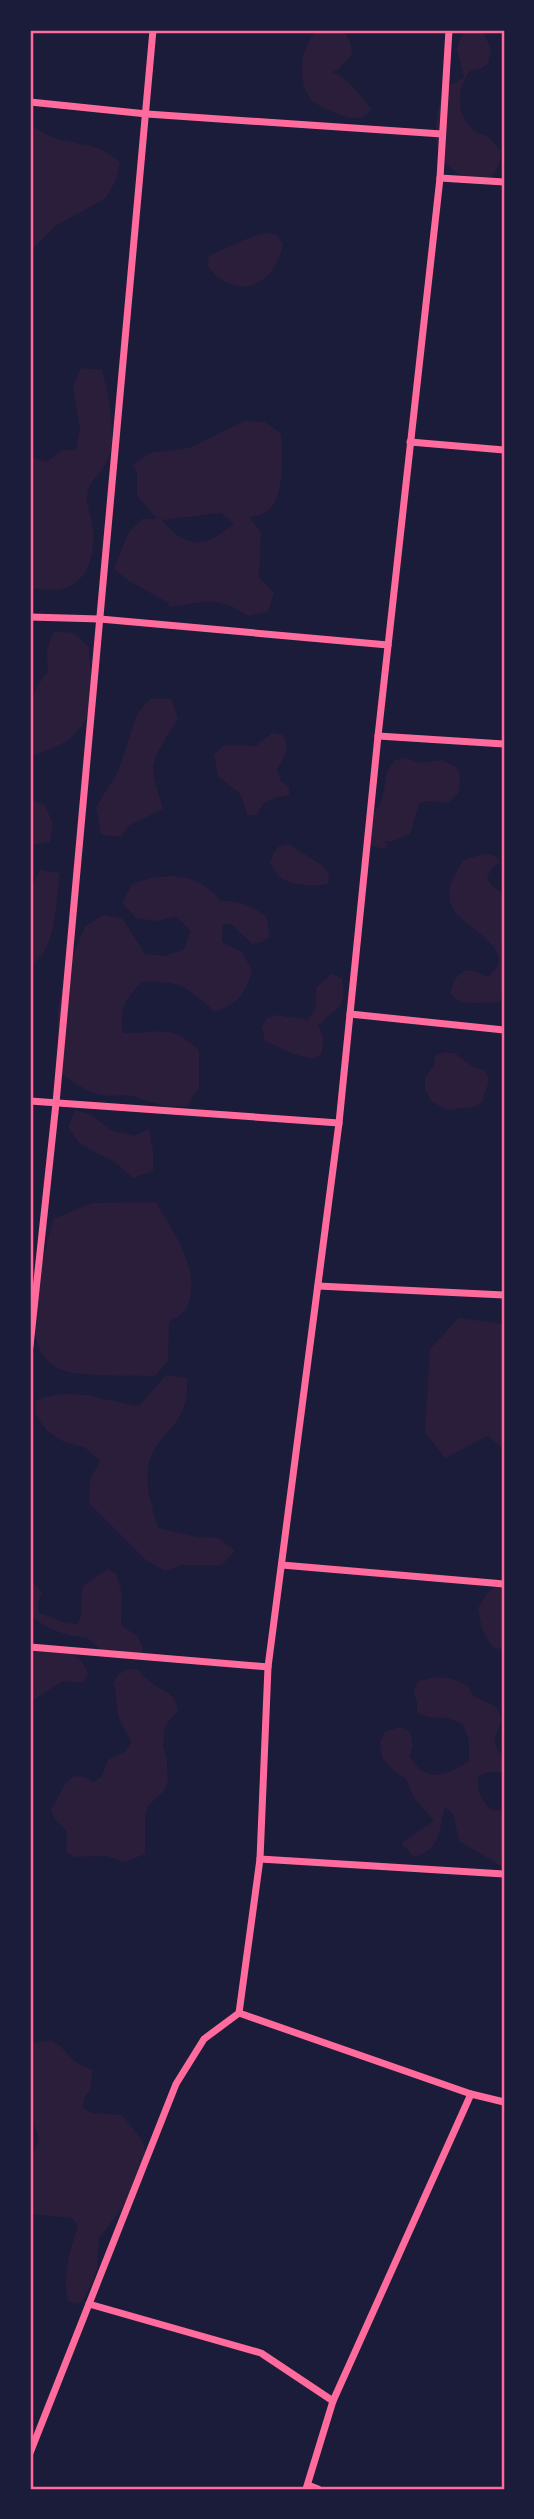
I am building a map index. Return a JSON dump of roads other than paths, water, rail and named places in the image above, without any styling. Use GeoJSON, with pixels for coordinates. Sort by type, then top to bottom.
{"type":"FeatureCollection","features":[{"type":"Feature","properties":{"kind":"street"},"geometry":{"type":"LineString","coordinates":[[30,1346],[56,1103],[153,30]]}},
{"type":"Feature","properties":{"kind":"street"},"geometry":{"type":"LineString","coordinates":[[30,2453],[176,2084],[204,2039],[239,2013],[260,1859],[268,1667],[339,1123],[378,736],[440,178],[449,30]]}},
{"type":"Feature","properties":{"kind":"street"},"geometry":{"type":"LineString","coordinates":[[30,102],[147,114],[442,134]]}},
{"type":"Feature","properties":{"kind":"street"},"geometry":{"type":"LineString","coordinates":[[440,178],[504,182]]}},
{"type":"Feature","properties":{"kind":"street"},"geometry":{"type":"LineString","coordinates":[[410,442],[504,450]]}},
{"type":"Feature","properties":{"kind":"street"},"geometry":{"type":"LineString","coordinates":[[30,617],[100,619],[388,645]]}},
{"type":"Feature","properties":{"kind":"street"},"geometry":{"type":"LineString","coordinates":[[378,736],[504,744]]}},
{"type":"Feature","properties":{"kind":"street"},"geometry":{"type":"LineString","coordinates":[[350,1014],[504,1030]]}},
{"type":"Feature","properties":{"kind":"street"},"geometry":{"type":"LineString","coordinates":[[30,1101],[339,1123]]}},
{"type":"Feature","properties":{"kind":"street"},"geometry":{"type":"LineString","coordinates":[[318,1286],[504,1295]]}},
{"type":"Feature","properties":{"kind":"street"},"geometry":{"type":"LineString","coordinates":[[282,1565],[504,1584]]}},
{"type":"Feature","properties":{"kind":"street"},"geometry":{"type":"LineString","coordinates":[[30,1647],[268,1667]]}},
{"type":"Feature","properties":{"kind":"street"},"geometry":{"type":"LineString","coordinates":[[260,1859],[504,1874]]}},
{"type":"Feature","properties":{"kind":"street"},"geometry":{"type":"LineString","coordinates":[[239,2013],[471,2094],[504,2102]]}},
{"type":"Feature","properties":{"kind":"street"},"geometry":{"type":"LineString","coordinates":[[318,2489],[307,2487],[333,2401],[471,2094]]}},
{"type":"Feature","properties":{"kind":"street"},"geometry":{"type":"LineString","coordinates":[[89,2304],[261,2353],[333,2401]]}}]}
